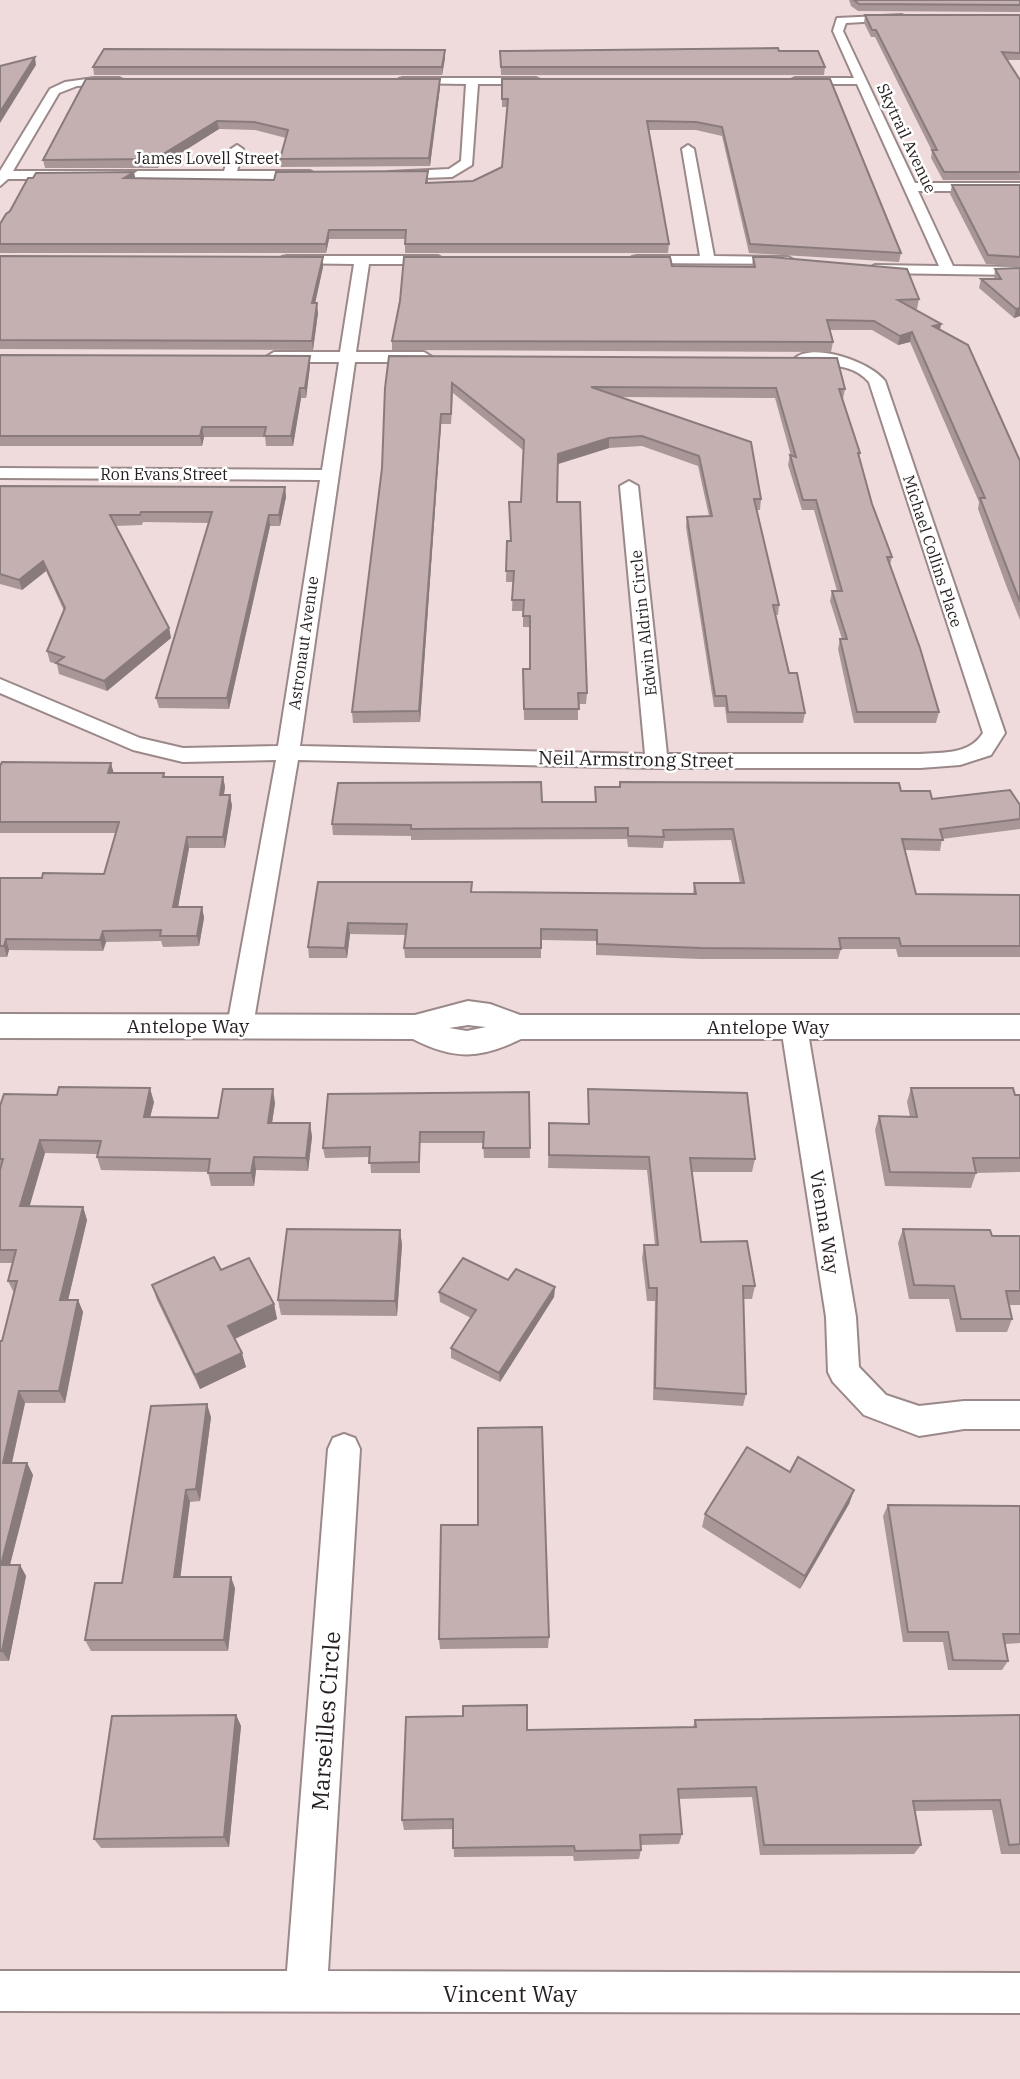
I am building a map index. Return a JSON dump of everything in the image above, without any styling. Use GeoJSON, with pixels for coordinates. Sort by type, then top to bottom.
{"type":"FeatureCollection","features":[{"type":"Feature","properties":{"kind":"street","name":"Skytrail Avenue"},"geometry":{"type":"LineString","coordinates":[[913,17],[841,20],[838,31],[949,272]]}},
{"type":"Feature","properties":{"kind":"street"},"geometry":{"type":"LineString","coordinates":[[2,178],[54,91],[66,84],[138,81]]}},
{"type":"Feature","properties":{"kind":"street"},"geometry":{"type":"LineString","coordinates":[[388,81],[555,81]]}},
{"type":"Feature","properties":{"kind":"street"},"geometry":{"type":"LineString","coordinates":[[379,175],[452,173],[467,162],[472,81]]}},
{"type":"Feature","properties":{"kind":"street"},"geometry":{"type":"LineString","coordinates":[[778,81],[862,81]]}},
{"type":"Feature","properties":{"kind":"street"},"geometry":{"type":"LineString","coordinates":[[229,175],[237,149]]}},
{"type":"Feature","properties":{"kind":"street"},"geometry":{"type":"LineString","coordinates":[[688,149],[708,260]]}},
{"type":"Feature","properties":{"kind":"street","name":"James Lovell Street"},"geometry":{"type":"LineString","coordinates":[[2,178],[324,175]]}},
{"type":"Feature","properties":{"kind":"street"},"geometry":{"type":"LineString","coordinates":[[910,187],[1020,187]]}},
{"type":"Feature","properties":{"kind":"street"},"geometry":{"type":"LineString","coordinates":[[265,260],[459,260]]}},
{"type":"Feature","properties":{"kind":"street","name":"Astronaut Avenue"},"geometry":{"type":"LineString","coordinates":[[240,1026],[288,753],[327,475],[362,260]]}},
{"type":"Feature","properties":{"kind":"street"},"geometry":{"type":"LineString","coordinates":[[625,260],[807,262]]}},
{"type":"Feature","properties":{"kind":"street"},"geometry":{"type":"LineString","coordinates":[[863,269],[1020,271]]}},
{"type":"Feature","properties":{"kind":"street"},"geometry":{"type":"LineString","coordinates":[[263,357],[443,357]]}},
{"type":"Feature","properties":{"kind":"street"},"geometry":{"type":"LineString","coordinates":[[786,359],[851,362]]}},
{"type":"Feature","properties":{"kind":"street","name":"Michael Collins Place"},"geometry":{"type":"LineString","coordinates":[[851,362],[869,370],[877,381],[993,733],[983,750]]}},
{"type":"Feature","properties":{"kind":"street","name":"Ron Evans Street"},"geometry":{"type":"LineString","coordinates":[[0,473],[327,475]]}},
{"type":"Feature","properties":{"kind":"street","name":"Edwin Aldrin Circle"},"geometry":{"type":"LineString","coordinates":[[629,486],[657,761]]}},
{"type":"Feature","properties":{"kind":"street","name":"Neil Armstrong Street"},"geometry":{"type":"LineString","coordinates":[[0,685],[133,743],[183,755],[288,753],[657,761],[920,761],[960,758],[983,750]]}},
{"type":"Feature","properties":{"kind":"street","name":"Antelope Way"},"geometry":{"type":"LineString","coordinates":[[0,1026],[418,1027],[449,1044],[484,1043],[517,1027],[1020,1027]]}},
{"type":"Feature","properties":{"kind":"street","name":"Vienna Way"},"geometry":{"type":"LineString","coordinates":[[794,1027],[841,1317],[844,1372],[876,1405]]}},
{"type":"Feature","properties":{"kind":"street"},"geometry":{"type":"LineString","coordinates":[[876,1405],[919,1421],[964,1415],[1020,1415]]}},
{"type":"Feature","properties":{"kind":"street","name":"Marseilles Circle"},"geometry":{"type":"LineString","coordinates":[[306,1993],[344,1449]]}},
{"type":"Feature","properties":{"kind":"street","name":"Vincent Way"},"geometry":{"type":"LineString","coordinates":[[0,1991],[1020,1993]]}},
{"type":"Feature","properties":{"kind":"building"},"geometry":{"type":"Polygon","coordinates":[[[854,0],[1020,0],[1020,5],[859,4],[854,0]]]}},
{"type":"Feature","properties":{"kind":"building"},"geometry":{"type":"Polygon","coordinates":[[[865,15],[1020,15],[1020,53],[1002,52],[1020,80],[1020,172],[944,172],[932,150],[937,150],[876,30],[872,30],[865,15]]]}},
{"type":"Feature","properties":{"kind":"building"},"geometry":{"type":"Polygon","coordinates":[[[778,48],[779,51],[818,51],[825,67],[501,67],[500,51],[778,48]]]}},
{"type":"Feature","properties":{"kind":"building"},"geometry":{"type":"Polygon","coordinates":[[[104,49],[445,50],[442,67],[93,67],[104,49]]]}},
{"type":"Feature","properties":{"kind":"building"},"geometry":{"type":"Polygon","coordinates":[[[35,57],[0,112],[0,66],[35,57]]]}},
{"type":"Feature","properties":{"kind":"building"},"geometry":{"type":"Polygon","coordinates":[[[86,79],[440,79],[429,158],[280,159],[288,130],[254,122],[217,121],[155,159],[43,160],[86,79]]]}},
{"type":"Feature","properties":{"kind":"building"},"geometry":{"type":"Polygon","coordinates":[[[502,79],[830,79],[901,253],[750,244],[722,127],[696,122],[647,121],[669,244],[405,244],[406,230],[329,230],[326,244],[0,244],[0,224],[28,178],[33,178],[36,173],[134,172],[124,178],[274,180],[276,172],[428,171],[426,183],[473,181],[502,167],[508,99],[502,99],[502,79]]]}},
{"type":"Feature","properties":{"kind":"building"},"geometry":{"type":"Polygon","coordinates":[[[952,185],[1020,185],[1020,257],[988,255],[952,185]]]}},
{"type":"Feature","properties":{"kind":"building"},"geometry":{"type":"Polygon","coordinates":[[[0,256],[323,257],[312,303],[317,303],[312,341],[0,340],[0,256]]]}},
{"type":"Feature","properties":{"kind":"building"},"geometry":{"type":"Polygon","coordinates":[[[404,257],[670,257],[672,266],[755,267],[753,257],[771,257],[907,269],[919,299],[898,300],[941,324],[933,326],[968,345],[1020,461],[1020,602],[980,498],[985,498],[912,332],[900,336],[874,321],[827,320],[833,342],[392,341],[400,301],[404,257]]]}},
{"type":"Feature","properties":{"kind":"building"},"geometry":{"type":"Polygon","coordinates":[[[1020,268],[1020,308],[1016,309],[981,279],[1001,279],[995,269],[1020,268]]]}},
{"type":"Feature","properties":{"kind":"building"},"geometry":{"type":"Polygon","coordinates":[[[0,355],[310,356],[305,388],[300,388],[291,436],[264,436],[266,427],[202,427],[200,436],[0,436],[0,355]]]}},
{"type":"Feature","properties":{"kind":"building"},"geometry":{"type":"Polygon","coordinates":[[[389,356],[837,358],[845,389],[839,389],[860,453],[872,504],[892,557],[887,557],[920,648],[939,712],[857,712],[840,639],[847,639],[832,591],[842,591],[816,500],[803,500],[790,455],[796,457],[776,388],[591,387],[751,442],[761,499],[754,499],[779,605],[773,605],[789,673],[797,673],[805,713],[728,712],[726,696],[715,696],[687,517],[712,516],[699,456],[642,436],[609,438],[558,454],[557,502],[580,502],[587,693],[578,693],[579,709],[524,709],[523,669],[530,669],[530,616],[523,616],[524,600],[512,600],[514,571],[506,571],[507,541],[511,541],[509,502],[521,502],[524,440],[452,383],[451,414],[441,414],[419,711],[352,712],[382,468],[389,356]]]}},
{"type":"Feature","properties":{"kind":"building"},"geometry":{"type":"Polygon","coordinates":[[[0,486],[285,487],[279,515],[269,515],[227,698],[156,698],[212,512],[110,515],[169,628],[104,681],[56,663],[64,657],[47,651],[65,608],[43,561],[19,580],[0,574],[0,486]]]}},
{"type":"Feature","properties":{"kind":"building"},"geometry":{"type":"Polygon","coordinates":[[[2,762],[111,763],[108,773],[223,777],[220,795],[230,795],[223,837],[187,837],[173,907],[202,907],[197,936],[160,936],[161,930],[103,931],[100,940],[6,939],[4,946],[0,946],[0,878],[42,878],[43,873],[104,874],[119,822],[0,822],[2,762]]]}},
{"type":"Feature","properties":{"kind":"building"},"geometry":{"type":"Polygon","coordinates":[[[541,782],[542,802],[596,802],[595,787],[620,787],[620,782],[899,783],[901,791],[930,791],[932,799],[1010,790],[1020,805],[1020,819],[940,829],[943,840],[902,839],[916,894],[1020,895],[1020,946],[901,946],[899,938],[839,938],[841,949],[701,948],[597,944],[597,930],[541,929],[541,948],[404,948],[407,924],[348,923],[345,948],[308,947],[318,882],[472,882],[471,892],[696,894],[694,883],[744,883],[733,829],[663,830],[664,837],[628,836],[628,828],[411,829],[411,825],[332,824],[338,783],[541,782]]]}},
{"type":"Feature","properties":{"kind":"building"},"geometry":{"type":"Polygon","coordinates":[[[59,1087],[150,1088],[144,1117],[218,1118],[223,1089],[273,1089],[268,1123],[310,1123],[306,1158],[254,1157],[251,1173],[208,1173],[210,1159],[97,1157],[101,1141],[40,1140],[20,1206],[83,1207],[60,1300],[78,1300],[59,1391],[19,1391],[3,1463],[27,1463],[1,1565],[20,1565],[0,1651],[0,1341],[17,1281],[8,1281],[16,1250],[0,1250],[0,1170],[3,1159],[0,1159],[0,1106],[4,1094],[57,1095],[59,1087]]]}},
{"type":"Feature","properties":{"kind":"building"},"geometry":{"type":"Polygon","coordinates":[[[911,1088],[1013,1088],[1015,1095],[1020,1095],[1020,1158],[973,1158],[976,1173],[890,1172],[879,1116],[917,1117],[911,1088]]]}},
{"type":"Feature","properties":{"kind":"building"},"geometry":{"type":"Polygon","coordinates":[[[588,1089],[747,1093],[755,1159],[690,1158],[701,1242],[747,1241],[755,1286],[743,1286],[746,1394],[655,1388],[657,1288],[649,1288],[644,1245],[658,1245],[649,1157],[549,1155],[549,1123],[589,1124],[588,1089]]]}},
{"type":"Feature","properties":{"kind":"building"},"geometry":{"type":"Polygon","coordinates":[[[529,1092],[530,1148],[483,1148],[484,1132],[420,1132],[419,1162],[369,1163],[370,1147],[323,1148],[328,1094],[529,1092]]]}},
{"type":"Feature","properties":{"kind":"building"},"geometry":{"type":"Polygon","coordinates":[[[287,1229],[400,1230],[395,1301],[278,1300],[287,1229]]]}},
{"type":"Feature","properties":{"kind":"building"},"geometry":{"type":"Polygon","coordinates":[[[903,1229],[990,1230],[992,1236],[1020,1236],[1020,1291],[1006,1291],[1012,1319],[961,1319],[954,1286],[914,1285],[903,1229]]]}},
{"type":"Feature","properties":{"kind":"building"},"geometry":{"type":"Polygon","coordinates":[[[214,1257],[221,1270],[249,1258],[274,1304],[228,1326],[242,1353],[195,1375],[152,1285],[214,1257]]]}},
{"type":"Feature","properties":{"kind":"building"},"geometry":{"type":"Polygon","coordinates":[[[463,1258],[508,1280],[516,1269],[555,1287],[499,1373],[451,1348],[476,1310],[439,1292],[463,1258]]]}},
{"type":"Feature","properties":{"kind":"building"},"geometry":{"type":"Polygon","coordinates":[[[207,1404],[196,1489],[186,1490],[174,1577],[231,1577],[224,1640],[85,1640],[95,1583],[122,1583],[151,1406],[207,1404]]]}},
{"type":"Feature","properties":{"kind":"building"},"geometry":{"type":"Polygon","coordinates":[[[542,1427],[549,1637],[439,1639],[441,1525],[478,1525],[478,1428],[542,1427]]]}},
{"type":"Feature","properties":{"kind":"building"},"geometry":{"type":"Polygon","coordinates":[[[747,1447],[790,1472],[798,1457],[854,1490],[805,1576],[705,1514],[747,1447]]]}},
{"type":"Feature","properties":{"kind":"building"},"geometry":{"type":"Polygon","coordinates":[[[888,1505],[1020,1506],[1020,1634],[1003,1634],[1008,1661],[953,1660],[948,1632],[908,1632],[888,1505]]]}},
{"type":"Feature","properties":{"kind":"building"},"geometry":{"type":"Polygon","coordinates":[[[527,1705],[527,1730],[696,1727],[695,1720],[1020,1715],[1020,1844],[1009,1845],[1000,1800],[913,1801],[921,1845],[764,1845],[756,1787],[678,1789],[682,1834],[640,1835],[641,1850],[575,1851],[574,1846],[453,1848],[453,1819],[402,1820],[406,1717],[463,1716],[463,1706],[527,1705]]]}},
{"type":"Feature","properties":{"kind":"building"},"geometry":{"type":"Polygon","coordinates":[[[236,1715],[224,1837],[94,1839],[112,1716],[236,1715]]]}}]}
